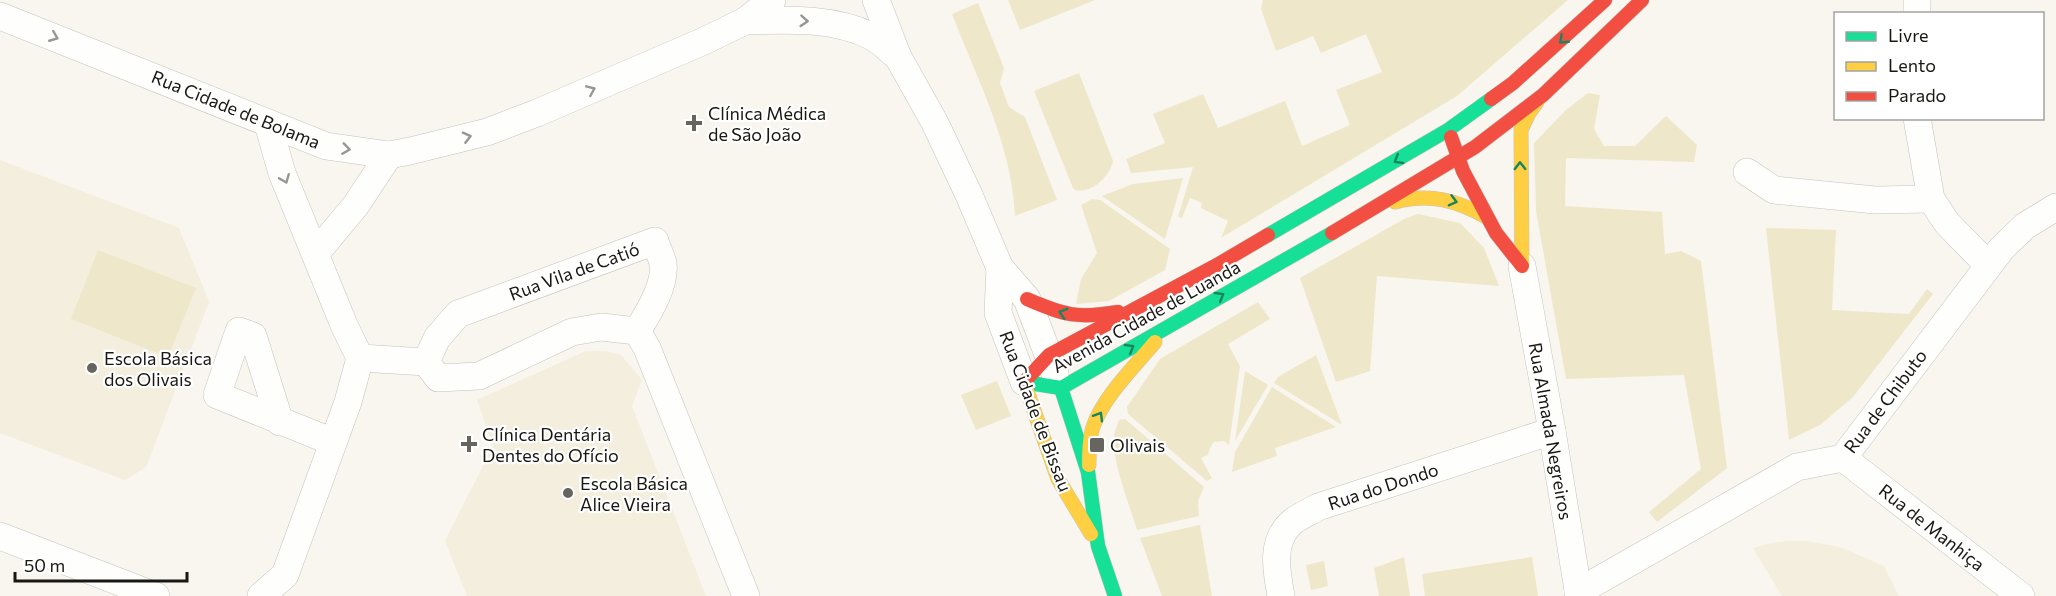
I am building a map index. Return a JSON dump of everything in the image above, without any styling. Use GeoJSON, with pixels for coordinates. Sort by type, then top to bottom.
{"type":"FeatureCollection","features":[{"type":"Feature","properties":{"kind":"main road","name":"Avenida Cidade de Luanda"},"geometry":{"type":"LineString","coordinates":[[1024,382],[1049,355],[1141,307],[1294,221],[1448,130],[1513,83],[1605,0]]}},
{"type":"Feature","properties":{"kind":"main road","name":"Avenida Cidade de Luanda"},"geometry":{"type":"LineString","coordinates":[[1024,382],[1061,388],[1376,208],[1458,158],[1480,152],[1642,0]]}},
{"type":"Feature","properties":{"kind":"main road"},"geometry":{"type":"LineString","coordinates":[[1522,266],[1521,130],[1529,113],[1543,94]]}},
{"type":"Feature","properties":{"kind":"main road"},"geometry":{"type":"LineString","coordinates":[[1448,130],[1480,152]]}},
{"type":"Feature","properties":{"kind":"main road"},"geometry":{"type":"LineString","coordinates":[[1448,130],[1458,158],[1496,233],[1522,266]]}},
{"type":"Feature","properties":{"kind":"main road"},"geometry":{"type":"LineString","coordinates":[[1509,187],[1523,218]]}},
{"type":"Feature","properties":{"kind":"main road"},"geometry":{"type":"LineString","coordinates":[[1376,208],[1398,201],[1437,198],[1453,200],[1488,218]]}},
{"type":"Feature","properties":{"kind":"main road"},"geometry":{"type":"LineString","coordinates":[[1027,299],[1064,315],[1082,318],[1141,307]]}},
{"type":"Feature","properties":{"kind":"main road"},"geometry":{"type":"LineString","coordinates":[[1088,472],[1094,424],[1108,402],[1169,326]]}},
{"type":"Feature","properties":{"kind":"main road","name":"Rua Cidade de Bissau"},"geometry":{"type":"LineString","coordinates":[[1024,382],[1058,479],[1098,546]]}},
{"type":"Feature","properties":{"kind":"main road","name":"Rua Cidade de Bissau"},"geometry":{"type":"LineString","coordinates":[[1061,388],[1088,472],[1098,546],[1115,596]]}},
{"type":"Feature","properties":{"kind":"street","name":"Rua Cidade de Bolama"},"geometry":{"type":"LineString","coordinates":[[0,16],[326,146],[389,154],[410,152],[487,132],[680,52],[745,21],[772,0]]}},
{"type":"Feature","properties":{"kind":"street","name":"Rua Cidade de Bissau"},"geometry":{"type":"LineString","coordinates":[[876,0],[898,57],[935,123],[1000,268],[1027,299],[1061,388]]}},
{"type":"Feature","properties":{"kind":"street","name":"Rua Cidade de Bolama"},"geometry":{"type":"LineString","coordinates":[[745,21],[803,20],[849,27],[873,37],[898,57]]}},
{"type":"Feature","properties":{"kind":"street"},"geometry":{"type":"LineString","coordinates":[[1917,120],[1931,199],[1947,223],[1988,265]]}},
{"type":"Feature","properties":{"kind":"street"},"geometry":{"type":"LineString","coordinates":[[261,596],[288,585],[348,402],[360,358],[344,325],[282,173],[268,124]]}},
{"type":"Feature","properties":{"kind":"street"},"geometry":{"type":"LineString","coordinates":[[316,253],[356,205],[389,154]]}},
{"type":"Feature","properties":{"kind":"street"},"geometry":{"type":"LineString","coordinates":[[1747,172],[1774,190],[1875,200],[1931,199]]}},
{"type":"Feature","properties":{"kind":"street","name":"Rua de Chibuto"},"geometry":{"type":"LineString","coordinates":[[1579,594],[1797,467],[1843,458],[2010,239],[2025,226],[2056,207]]}},
{"type":"Feature","properties":{"kind":"street","name":"Rua Vila de Catió"},"geometry":{"type":"LineString","coordinates":[[426,362],[437,338],[458,314],[655,241],[663,264],[662,278],[649,314],[637,330]]}},
{"type":"Feature","properties":{"kind":"street","name":"Rua Almada Negreiros"},"geometry":{"type":"LineString","coordinates":[[1522,266],[1579,594]]}},
{"type":"Feature","properties":{"kind":"street","name":"Rua Cidade de Bissau"},"geometry":{"type":"LineString","coordinates":[[1000,268],[998,313],[1024,382]]}},
{"type":"Feature","properties":{"kind":"street"},"geometry":{"type":"LineString","coordinates":[[360,358],[426,362],[438,378],[479,376],[572,332],[601,327],[637,330],[647,348],[746,596]]}},
{"type":"Feature","properties":{"kind":"street"},"geometry":{"type":"LineString","coordinates":[[280,422],[333,442]]}},
{"type":"Feature","properties":{"kind":"street","name":"Rua do Dondo"},"geometry":{"type":"LineString","coordinates":[[1281,596],[1275,563],[1279,542],[1290,524],[1318,507],[1552,431]]}},
{"type":"Feature","properties":{"kind":"street","name":"Rua de Manhiça"},"geometry":{"type":"LineString","coordinates":[[1843,458],[2021,596]]}},
{"type":"Feature","properties":{"kind":"street"},"geometry":{"type":"LineString","coordinates":[[0,536],[156,596]]}},
{"type":"Feature","properties":{"kind":"shaded area"},"geometry":{"type":"Polygon","coordinates":[[[1008,0],[1095,0],[1020,30],[1008,0]]]}},
{"type":"Feature","properties":{"kind":"shaded area"},"geometry":{"type":"Polygon","coordinates":[[[1263,0],[1568,0],[1457,96],[1221,238],[1228,221],[1201,208],[1202,203],[1190,198],[1182,218],[1178,217],[1193,167],[1131,173],[1126,159],[1165,143],[1153,114],[1203,94],[1218,128],[1285,101],[1302,146],[1350,125],[1336,90],[1382,72],[1366,34],[1321,53],[1313,36],[1276,51],[1261,9],[1263,0]]]}},
{"type":"Feature","properties":{"kind":"shaded area"},"geometry":{"type":"Polygon","coordinates":[[[978,3],[1004,68],[1000,83],[1009,107],[1025,117],[1057,200],[1015,216],[1007,164],[1000,138],[952,14],[978,3]]]}},
{"type":"Feature","properties":{"kind":"shaded area"},"geometry":{"type":"Polygon","coordinates":[[[1079,73],[1113,161],[1099,183],[1081,191],[1073,188],[1034,91],[1079,73]]]}},
{"type":"Feature","properties":{"kind":"shaded area"},"geometry":{"type":"Polygon","coordinates":[[[1588,93],[1600,95],[1594,129],[1604,146],[1635,146],[1666,116],[1697,145],[1694,162],[1566,158],[1565,206],[1662,212],[1665,254],[1681,251],[1701,261],[1727,468],[1657,522],[1649,512],[1701,469],[1684,375],[1566,379],[1536,211],[1534,143],[1566,110],[1588,93]]]}},
{"type":"Feature","properties":{"kind":"shaded area","name":"Escola Básica dos Olivais"},"geometry":{"type":"Polygon","coordinates":[[[0,160],[179,228],[209,302],[146,467],[125,480],[0,433],[0,160]]]}},
{"type":"Feature","properties":{"kind":"shaded area"},"geometry":{"type":"Polygon","coordinates":[[[1183,178],[1165,239],[1102,196],[1133,184],[1183,178]]]}},
{"type":"Feature","properties":{"kind":"shaded area"},"geometry":{"type":"Polygon","coordinates":[[[1092,199],[1100,200],[1170,249],[1165,270],[1109,301],[1076,304],[1081,279],[1097,253],[1081,205],[1092,199]]]}},
{"type":"Feature","properties":{"kind":"shaded area"},"geometry":{"type":"Polygon","coordinates":[[[1418,214],[1460,223],[1484,248],[1499,286],[1377,276],[1370,371],[1336,382],[1300,278],[1404,219],[1418,214]]]}},
{"type":"Feature","properties":{"kind":"shaded area"},"geometry":{"type":"Polygon","coordinates":[[[1766,228],[1836,230],[1832,310],[1909,314],[1927,289],[1933,294],[1853,397],[1820,425],[1789,440],[1766,228]]]}},
{"type":"Feature","properties":{"kind":"shaded area"},"geometry":{"type":"Polygon","coordinates":[[[98,250],[196,288],[168,357],[71,319],[98,250]]]}},
{"type":"Feature","properties":{"kind":"shaded area"},"geometry":{"type":"Polygon","coordinates":[[[1258,302],[1270,319],[1228,344],[1240,366],[1229,445],[1224,441],[1214,442],[1208,455],[1201,458],[1212,478],[1207,481],[1128,414],[1127,407],[1160,359],[1258,302]]]}},
{"type":"Feature","properties":{"kind":"shaded area","name":"Escola Básica Alice Vieira"},"geometry":{"type":"Polygon","coordinates":[[[586,351],[605,351],[621,355],[642,380],[632,406],[706,596],[467,596],[445,541],[493,446],[477,400],[586,351]]]}},
{"type":"Feature","properties":{"kind":"shaded area"},"geometry":{"type":"Polygon","coordinates":[[[1316,355],[1342,425],[1274,383],[1278,377],[1316,355]]]}},
{"type":"Feature","properties":{"kind":"shaded area"},"geometry":{"type":"Polygon","coordinates":[[[1245,371],[1268,385],[1235,441],[1245,371]]]}},
{"type":"Feature","properties":{"kind":"shaded area"},"geometry":{"type":"Polygon","coordinates":[[[997,381],[1011,416],[976,430],[961,395],[997,381]]]}},
{"type":"Feature","properties":{"kind":"shaded area"},"geometry":{"type":"Polygon","coordinates":[[[1272,387],[1336,427],[1275,448],[1277,456],[1232,472],[1235,452],[1272,387]]]}},
{"type":"Feature","properties":{"kind":"shaded area"},"geometry":{"type":"Polygon","coordinates":[[[1125,419],[1204,487],[1198,501],[1199,516],[1137,530],[1114,448],[1114,434],[1119,420],[1125,419]]]}},
{"type":"Feature","properties":{"kind":"shaded area"},"geometry":{"type":"Polygon","coordinates":[[[1200,525],[1212,596],[1162,596],[1140,538],[1200,525]]]}},
{"type":"Feature","properties":{"kind":"shaded area"},"geometry":{"type":"Polygon","coordinates":[[[1789,541],[1806,541],[1840,547],[1884,566],[1899,596],[1782,596],[1753,548],[1789,541]]]}},
{"type":"Feature","properties":{"kind":"shaded area"},"geometry":{"type":"Polygon","coordinates":[[[1404,557],[1410,596],[1379,596],[1374,568],[1404,557]]]}},
{"type":"Feature","properties":{"kind":"shaded area"},"geometry":{"type":"Polygon","coordinates":[[[1532,557],[1538,596],[1425,596],[1422,574],[1532,557]]]}},
{"type":"Feature","properties":{"kind":"shaded area"},"geometry":{"type":"Polygon","coordinates":[[[1324,561],[1328,586],[1311,590],[1306,565],[1324,561]]]}},
{"type":"Feature","properties":{"kind":"traffic: fast"},"geometry":{"type":"LineString","coordinates":[[1268,235],[1448,130],[1491,99]]}},
{"type":"Feature","properties":{"kind":"traffic: fast"},"geometry":{"type":"LineString","coordinates":[[1024,382],[1061,388],[1332,233]]}},
{"type":"Feature","properties":{"kind":"traffic: fast"},"geometry":{"type":"LineString","coordinates":[[1061,388],[1088,472],[1098,546],[1115,596]]}},
{"type":"Feature","properties":{"kind":"traffic: slow"},"geometry":{"type":"LineString","coordinates":[[1522,266],[1521,130],[1537,102]]}},
{"type":"Feature","properties":{"kind":"traffic: slow"},"geometry":{"type":"LineString","coordinates":[[1395,202],[1432,198],[1454,203],[1488,218]]}},
{"type":"Feature","properties":{"kind":"traffic: slow"},"geometry":{"type":"LineString","coordinates":[[1089,465],[1093,427],[1104,404],[1155,342]]}},
{"type":"Feature","properties":{"kind":"traffic: slow"},"geometry":{"type":"LineString","coordinates":[[1024,382],[1058,479],[1091,534]]}},
{"type":"Feature","properties":{"kind":"traffic: jam"},"geometry":{"type":"LineString","coordinates":[[1491,99],[1513,83],[1605,0]]}},
{"type":"Feature","properties":{"kind":"traffic: jam"},"geometry":{"type":"LineString","coordinates":[[1332,233],[1475,147],[1543,95],[1642,0]]}},
{"type":"Feature","properties":{"kind":"traffic: jam"},"geometry":{"type":"LineString","coordinates":[[1451,137],[1463,171],[1496,233],[1522,266]]}},
{"type":"Feature","properties":{"kind":"traffic: jam"},"geometry":{"type":"LineString","coordinates":[[1024,382],[1049,355],[1217,265],[1268,235]]}},
{"type":"Feature","properties":{"kind":"traffic: jam"},"geometry":{"type":"LineString","coordinates":[[1027,299],[1071,314],[1092,315],[1118,312]]}},
{"type":"Feature","properties":{"kind":"place","name":"Clínica Médica de São João"},"geometry":{"type":"Point","coordinates":[694,123]}},
{"type":"Feature","properties":{"kind":"place","name":"Escola Básica dos Olivais"},"geometry":{"type":"Point","coordinates":[92,368]}},
{"type":"Feature","properties":{"kind":"place","name":"Clínica Dentária Dentes do Ofício"},"geometry":{"type":"Point","coordinates":[469,444]}},
{"type":"Feature","properties":{"kind":"place","name":"Olivais"},"geometry":{"type":"Point","coordinates":[1097,445]}},
{"type":"Feature","properties":{"kind":"place","name":"Escola Básica Alice Vieira"},"geometry":{"type":"Point","coordinates":[568,493]}}]}
